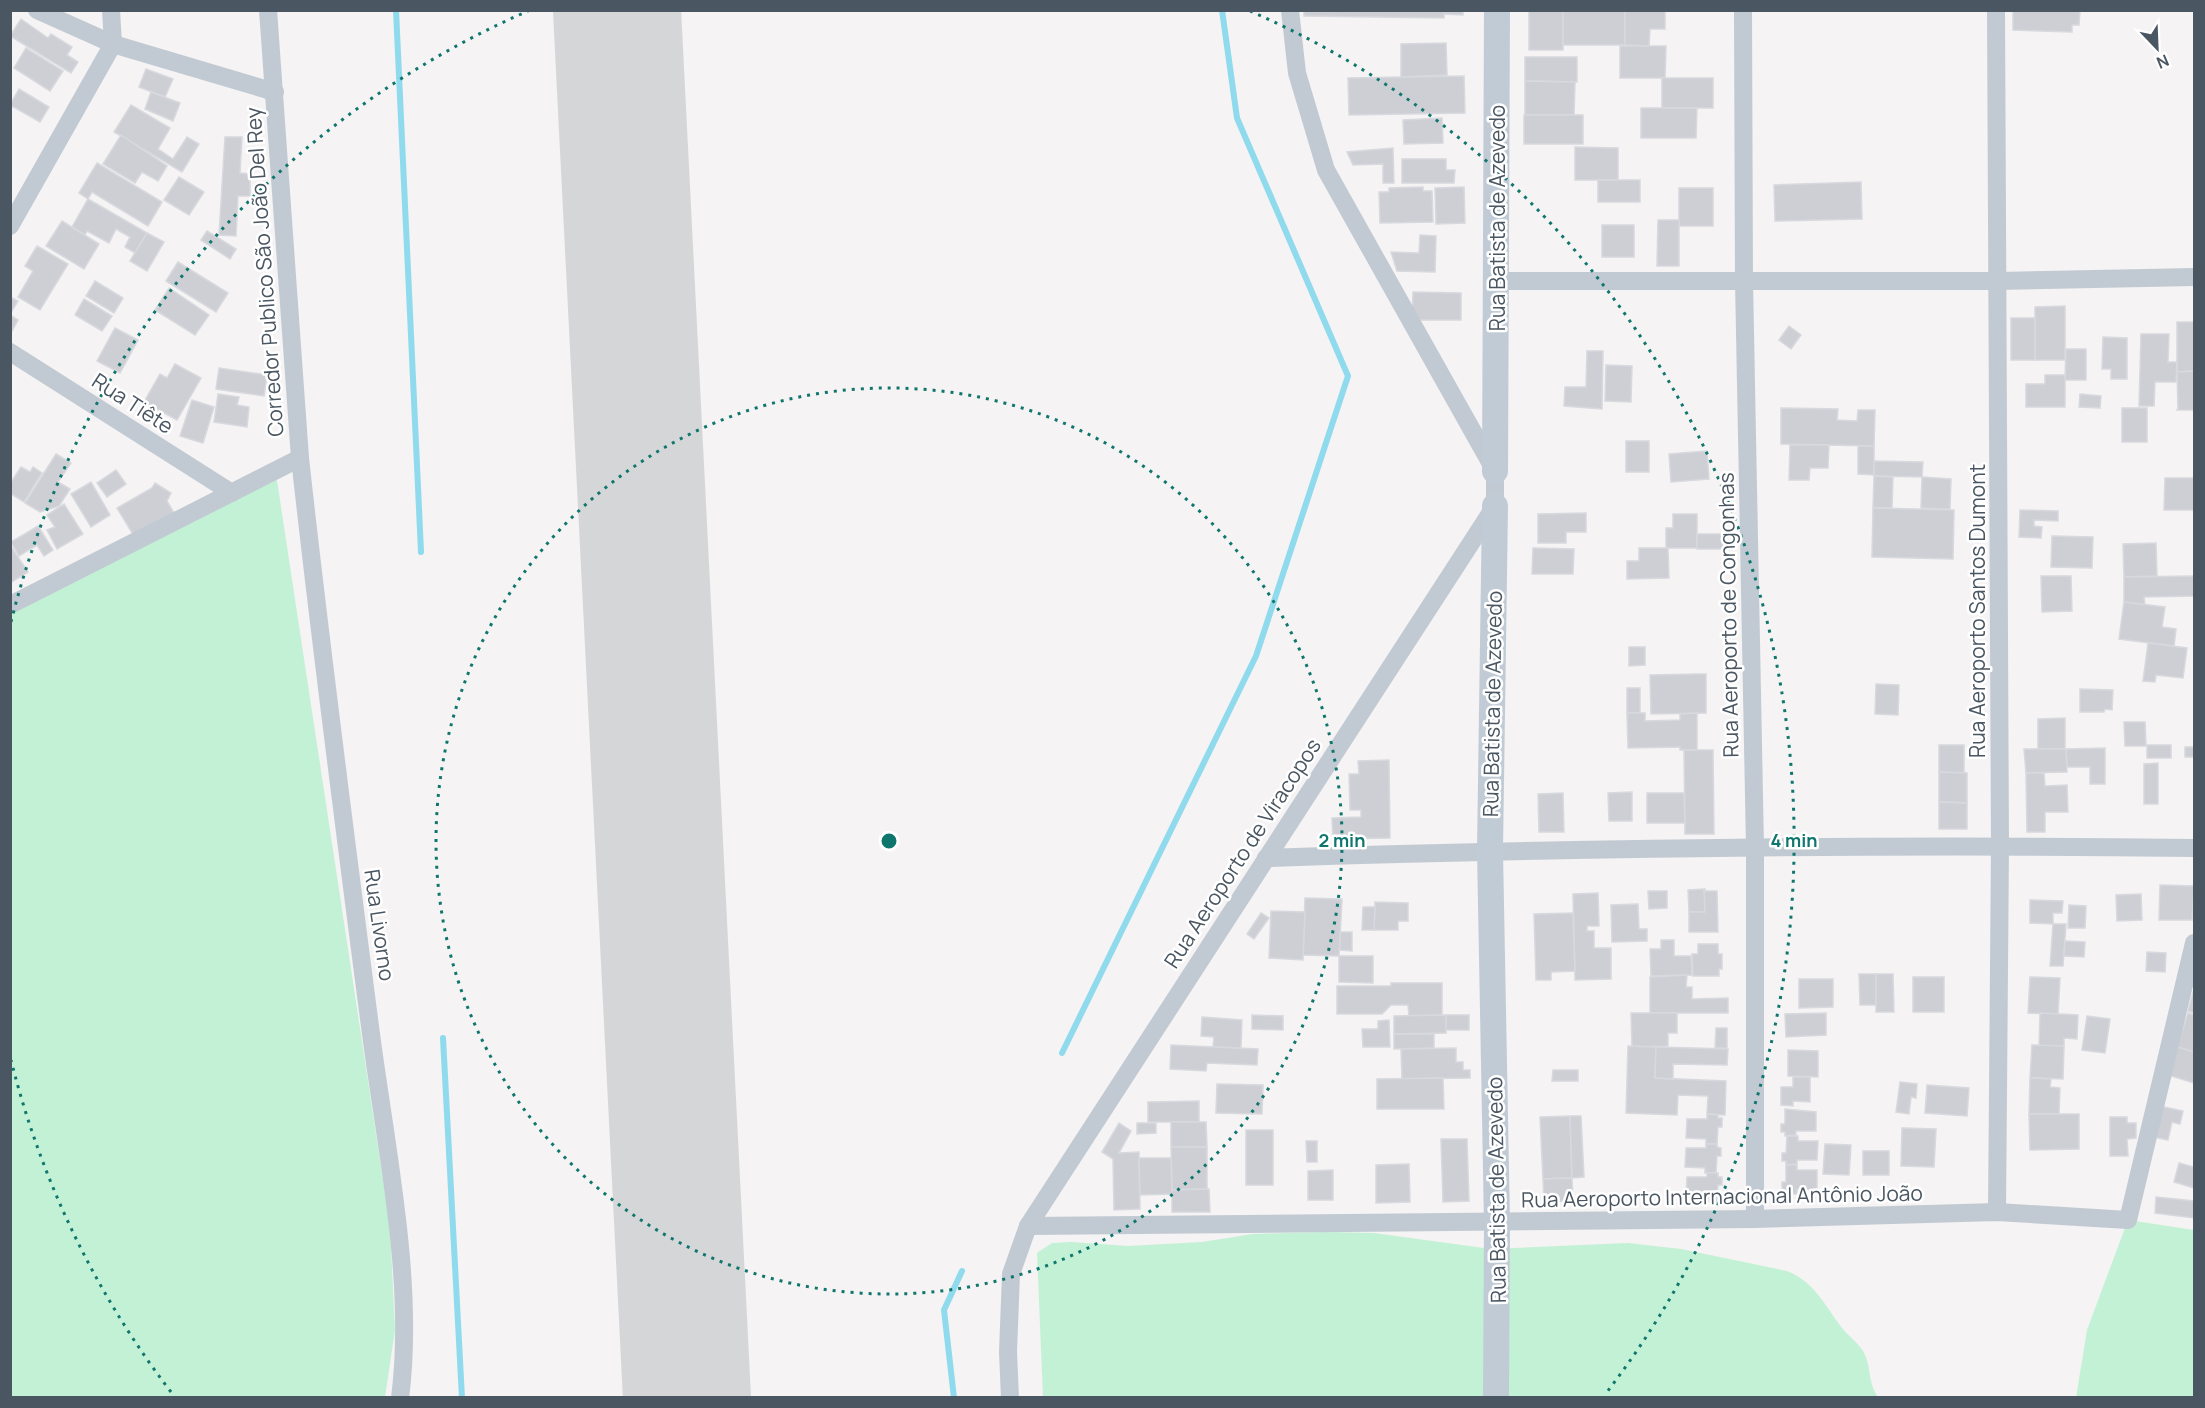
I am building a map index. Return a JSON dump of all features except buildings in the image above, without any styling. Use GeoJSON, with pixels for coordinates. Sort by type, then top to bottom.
{"type":"FeatureCollection","features":[{"type":"Feature","properties":{"kind":"street"},"geometry":{"type":"LineString","coordinates":[[37,10],[113,44],[275,92]]}},
{"type":"Feature","properties":{"kind":"street"},"geometry":{"type":"LineString","coordinates":[[10,226],[113,44],[111,10]]}},
{"type":"Feature","properties":{"kind":"street","name":"Corredor Publico São João Del Rey"},"geometry":{"type":"LineString","coordinates":[[10,604],[300,458],[268,10]]}},
{"type":"Feature","properties":{"kind":"street"},"geometry":{"type":"LineString","coordinates":[[1290,10],[1297,73],[1326,170],[1495,471]]}},
{"type":"Feature","properties":{"kind":"street","name":"Rua Batista de Azevedo"},"geometry":{"type":"LineString","coordinates":[[1496,1398],[1497,1223],[1490,851],[1497,281],[1497,10]]}},
{"type":"Feature","properties":{"kind":"street","name":"Rua Aeroporto de Congonhas"},"geometry":{"type":"LineString","coordinates":[[1743,10],[1744,280],[1755,848],[1755,1219]]}},
{"type":"Feature","properties":{"kind":"street","name":"Rua Aeroporto Santos Dumont"},"geometry":{"type":"LineString","coordinates":[[1996,10],[2000,846],[1997,1212]]}},
{"type":"Feature","properties":{"kind":"street"},"geometry":{"type":"LineString","coordinates":[[1497,281],[1998,281],[2194,277]]}},
{"type":"Feature","properties":{"kind":"street","name":"Rua Tiête"},"geometry":{"type":"LineString","coordinates":[[10,352],[232,493]]}},
{"type":"Feature","properties":{"kind":"street","name":"Rua Livorno"},"geometry":{"type":"LineString","coordinates":[[300,458],[327,702],[399,1247],[405,1360],[399,1398]]}},
{"type":"Feature","properties":{"kind":"street","name":"Rua Aeroporto de Viracopos"},"geometry":{"type":"LineString","coordinates":[[1010,1398],[1008,1352],[1011,1274],[1028,1226],[1495,506]]}},
{"type":"Feature","properties":{"kind":"street"},"geometry":{"type":"LineString","coordinates":[[1266,858],[1490,851],[1755,848],[2000,846],[2194,849]]}},
{"type":"Feature","properties":{"kind":"street","name":"Rua Aeroporto Internacional Antônio João"},"geometry":{"type":"LineString","coordinates":[[1028,1226],[1497,1223],[1997,1212],[2128,1220],[2194,944]]}},
{"type":"Feature","properties":{"kind":"green space"},"geometry":{"type":"Polygon","coordinates":[[[276,474],[390,1226],[395,1330],[385,1397],[11,1398],[11,605],[276,474]]]}},
{"type":"Feature","properties":{"kind":"green space"},"geometry":{"type":"Polygon","coordinates":[[[2128,1220],[2194,1230],[2194,1397],[2076,1398],[2087,1330],[2128,1220]]]}},
{"type":"Feature","properties":{"kind":"green space"},"geometry":{"type":"Polygon","coordinates":[[[1374,1233],[1491,1249],[1628,1243],[1681,1249],[1787,1271],[1805,1281],[1812,1288],[1842,1328],[1857,1343],[1868,1364],[1872,1385],[1878,1397],[1043,1397],[1037,1253],[1052,1243],[1128,1246],[1202,1242],[1253,1234],[1374,1233]]]}},
{"type":"Feature","properties":{"kind":"waterway"},"geometry":{"type":"LineString","coordinates":[[396,10],[421,552]]}},
{"type":"Feature","properties":{"kind":"waterway"},"geometry":{"type":"LineString","coordinates":[[1062,1053],[1256,656],[1348,376],[1237,118],[1222,10]]}},
{"type":"Feature","properties":{"kind":"waterway"},"geometry":{"type":"LineString","coordinates":[[443,1038],[462,1398]]}},
{"type":"Feature","properties":{"kind":"waterway"},"geometry":{"type":"LineString","coordinates":[[954,1398],[944,1310],[962,1271]]}},
{"type":"Feature","properties":{"kind":"taxiway"},"geometry":{"type":"LineString","coordinates":[[684,1344],[711,1398]]}},
{"type":"Feature","properties":{"kind":"runway"},"geometry":{"type":"LineString","coordinates":[[617,10],[687,1398]]}}]}
